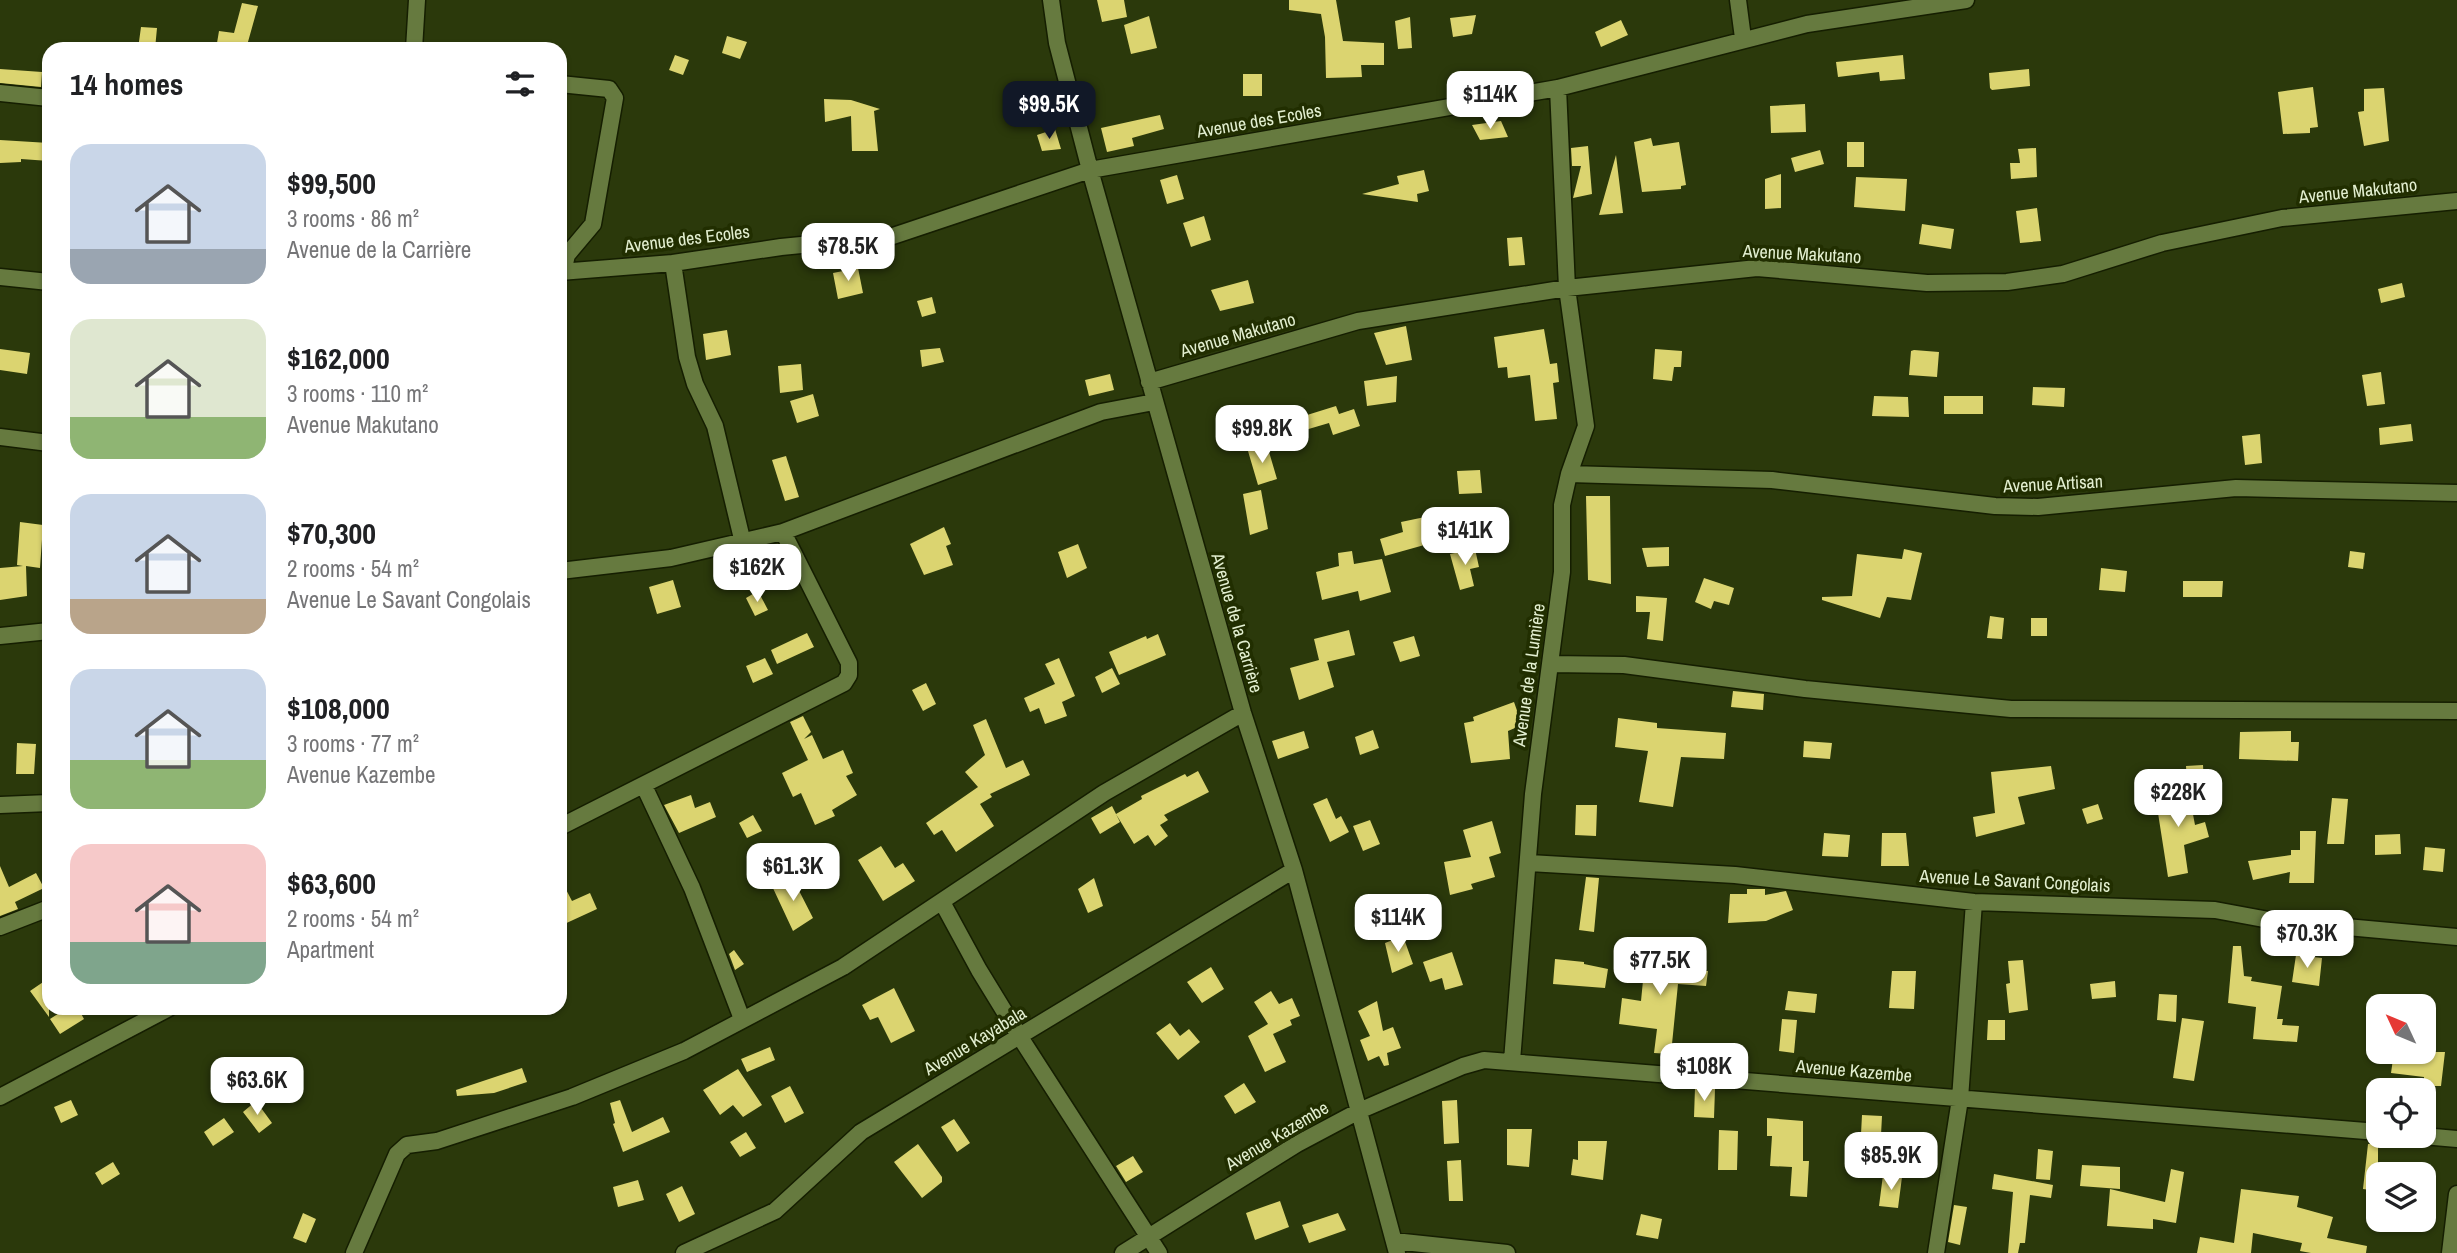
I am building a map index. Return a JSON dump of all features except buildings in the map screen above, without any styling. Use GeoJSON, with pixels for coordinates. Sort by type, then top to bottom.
{"type":"FeatureCollection","features":[{"type":"Feature","properties":{"kind":"street"},"geometry":{"type":"LineString","coordinates":[[414,42],[417,0]]}},
{"type":"Feature","properties":{"kind":"street","name":"Avenue de la Carrière"},"geometry":{"type":"LineString","coordinates":[[1051,0],[1056,43],[1154,402],[1243,713],[1294,870],[1396,1247]]}},
{"type":"Feature","properties":{"kind":"street"},"geometry":{"type":"LineString","coordinates":[[1738,0],[1743,38]]}},
{"type":"Feature","properties":{"kind":"street","name":"Avenue des Ecoles"},"geometry":{"type":"LineString","coordinates":[[567,272],[673,263],[781,247],[893,236],[1090,170],[1558,88],[1743,38],[1866,13],[1966,0]]}},
{"type":"Feature","properties":{"kind":"street"},"geometry":{"type":"LineString","coordinates":[[567,85],[610,89],[615,98],[593,224],[567,258]]}},
{"type":"Feature","properties":{"kind":"street","name":"Avenue de la Lumière"},"geometry":{"type":"LineString","coordinates":[[1512,1061],[1533,794],[1562,572],[1562,505],[1569,474],[1586,426],[1587,412],[1567,288],[1558,88]]}},
{"type":"Feature","properties":{"kind":"street"},"geometry":{"type":"LineString","coordinates":[[0,93],[42,97]]}},
{"type":"Feature","properties":{"kind":"street","name":"Avenue Makutano"},"geometry":{"type":"LineString","coordinates":[[1149,382],[1358,321],[1567,288],[1757,268],[1927,283],[2007,282],[2063,274],[2162,243],[2282,218],[2457,201]]}},
{"type":"Feature","properties":{"kind":"street"},"geometry":{"type":"LineString","coordinates":[[673,263],[687,357],[695,384],[715,426],[743,543]]}},
{"type":"Feature","properties":{"kind":"street"},"geometry":{"type":"LineString","coordinates":[[0,277],[42,281]]}},
{"type":"Feature","properties":{"kind":"street"},"geometry":{"type":"LineString","coordinates":[[567,570],[629,565],[743,543],[783,532],[1101,412],[1154,402]]}},
{"type":"Feature","properties":{"kind":"street"},"geometry":{"type":"LineString","coordinates":[[0,437],[42,442]]}},
{"type":"Feature","properties":{"kind":"street","name":"Avenue Artisan"},"geometry":{"type":"LineString","coordinates":[[1569,474],[1772,480],[1995,506],[2038,507],[2236,488],[2457,493]]}},
{"type":"Feature","properties":{"kind":"street"},"geometry":{"type":"LineString","coordinates":[[567,824],[844,683],[849,675],[849,663],[783,532]]}},
{"type":"Feature","properties":{"kind":"street"},"geometry":{"type":"LineString","coordinates":[[0,636],[42,632]]}},
{"type":"Feature","properties":{"kind":"street"},"geometry":{"type":"LineString","coordinates":[[1550,664],[1624,665],[1805,689],[2011,709],[2457,711]]}},
{"type":"Feature","properties":{"kind":"street"},"geometry":{"type":"LineString","coordinates":[[354,1253],[397,1154],[407,1145],[436,1141],[604,1085],[684,1051],[843,967],[1104,793],[1243,713]]}},
{"type":"Feature","properties":{"kind":"street"},"geometry":{"type":"LineString","coordinates":[[644,786],[692,888],[742,1019]]}},
{"type":"Feature","properties":{"kind":"street"},"geometry":{"type":"LineString","coordinates":[[0,805],[42,803]]}},
{"type":"Feature","properties":{"kind":"street","name":"Avenue Le Savant Congolais"},"geometry":{"type":"LineString","coordinates":[[1529,863],[1735,874],[1974,902],[2192,909],[2269,920],[2457,937]]}},
{"type":"Feature","properties":{"kind":"street","name":"Avenue Kayabala"},"geometry":{"type":"LineString","coordinates":[[684,1253],[775,1211],[860,1132],[1294,870]]}},
{"type":"Feature","properties":{"kind":"street"},"geometry":{"type":"LineString","coordinates":[[943,902],[979,971],[1159,1253]]}},
{"type":"Feature","properties":{"kind":"street"},"geometry":{"type":"LineString","coordinates":[[1936,1253],[1960,1099],[1974,902]]}},
{"type":"Feature","properties":{"kind":"street"},"geometry":{"type":"LineString","coordinates":[[0,927],[42,911]]}},
{"type":"Feature","properties":{"kind":"street"},"geometry":{"type":"LineString","coordinates":[[0,1097],[156,1015]]}},
{"type":"Feature","properties":{"kind":"street","name":"Avenue Kazembe"},"geometry":{"type":"LineString","coordinates":[[1123,1253],[1297,1144],[1359,1111],[1473,1062],[1512,1061],[2366,1131]]}},
{"type":"Feature","properties":{"kind":"street"},"geometry":{"type":"LineString","coordinates":[[2436,1137],[2457,1139]]}},
{"type":"Feature","properties":{"kind":"street"},"geometry":{"type":"LineString","coordinates":[[2450,1253],[2457,1194]]}},
{"type":"Feature","properties":{"kind":"street"},"geometry":{"type":"LineString","coordinates":[[1396,1247],[1507,1253]]}}]}
